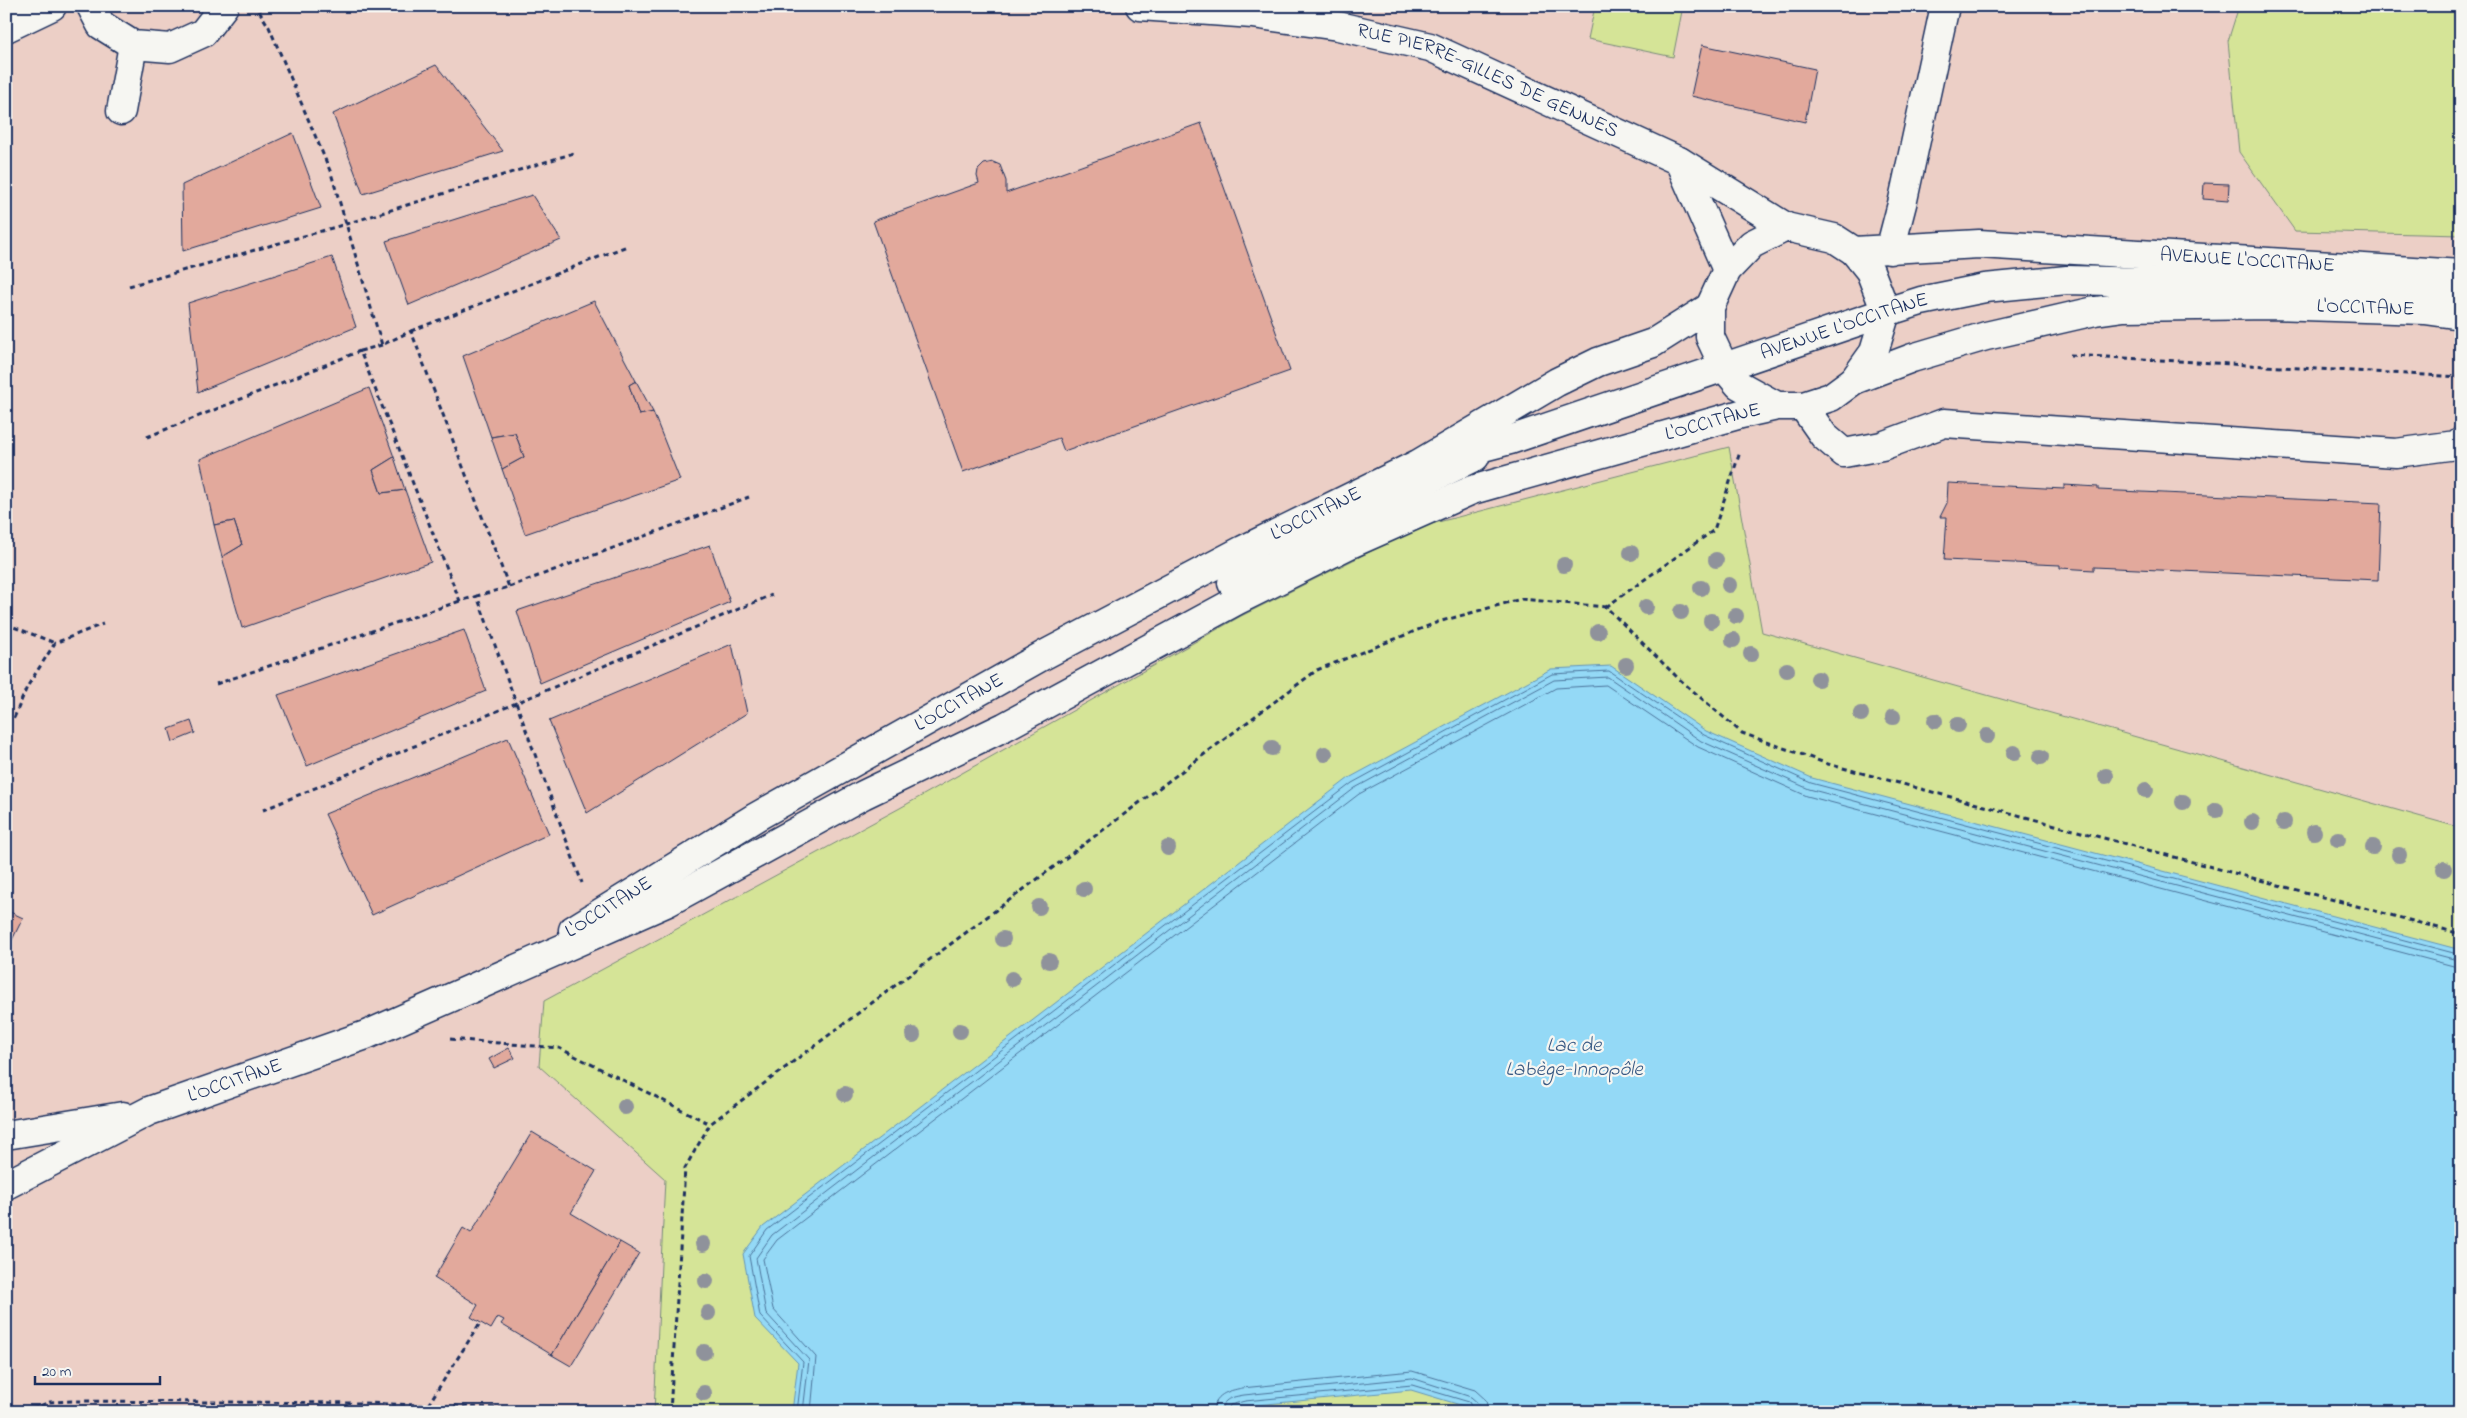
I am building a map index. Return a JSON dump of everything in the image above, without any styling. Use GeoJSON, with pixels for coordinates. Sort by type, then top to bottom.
{"type":"FeatureCollection","features":[{"type":"Feature","properties":{"kind":"street"},"geometry":{"type":"LineString","coordinates":[[6,28],[52,6]]}},
{"type":"Feature","properties":{"kind":"street"},"geometry":{"type":"LineString","coordinates":[[91,6],[100,25],[133,45],[170,48],[203,32],[224,6]]}},
{"type":"Feature","properties":{"kind":"street","name":"RUE PIERRE-GILLES DE GENNES"},"geometry":{"type":"LineString","coordinates":[[1140,6],[1253,10],[1338,26],[1430,47],[1679,160],[1786,227]]}},
{"type":"Feature","properties":{"kind":"street"},"geometry":{"type":"LineString","coordinates":[[1890,250],[1903,200],[1945,6]]}},
{"type":"Feature","properties":{"kind":"street"},"geometry":{"type":"LineString","coordinates":[[122,111],[133,45]]}},
{"type":"Feature","properties":{"kind":"street"},"geometry":{"type":"LineString","coordinates":[[1679,160],[1727,270]]}},
{"type":"Feature","properties":{"kind":"street"},"geometry":{"type":"LineString","coordinates":[[1786,227],[1834,238],[1854,251],[1870,271],[1886,312]]}},
{"type":"Feature","properties":{"kind":"street","name":"L'OCCITANE"},"geometry":{"type":"LineString","coordinates":[[1786,227],[1752,244],[1727,270],[1710,307],[1710,337],[1724,367],[1739,385],[1790,406]]}},
{"type":"Feature","properties":{"kind":"street","name":"AVENUE L'OCCITANE"},"geometry":{"type":"LineString","coordinates":[[1854,251],[1979,244],[2461,274]]}},
{"type":"Feature","properties":{"kind":"street","name":"AVENUE L'OCCITANE"},"geometry":{"type":"LineString","coordinates":[[1510,440],[1886,312],[1920,302],[1985,288],[2067,280],[2354,286],[2461,294]]}},
{"type":"Feature","properties":{"kind":"street","name":"AVENUE L'OCCITANE"},"geometry":{"type":"LineString","coordinates":[[2193,284],[2270,305]]}},
{"type":"Feature","properties":{"kind":"street"},"geometry":{"type":"LineString","coordinates":[[1854,380],[1912,358],[1986,336],[2095,311],[2124,307],[2270,305]]}},
{"type":"Feature","properties":{"kind":"street","name":"L'OCCITANE"},"geometry":{"type":"LineString","coordinates":[[2270,305],[2425,310],[2461,315]]}},
{"type":"Feature","properties":{"kind":"street","name":"L'OCCITANE"},"geometry":{"type":"LineString","coordinates":[[514,970],[591,917],[756,817],[1044,655],[1243,550],[1418,464],[1557,382],[1598,362],[1653,343],[1710,307]]}},
{"type":"Feature","properties":{"kind":"street","name":"L'OCCITANE"},"geometry":{"type":"LineString","coordinates":[[6,1185],[149,1111],[366,1036],[668,902],[863,796],[1004,727],[1238,600],[1348,545],[1472,490],[1741,414],[1831,397],[1854,380],[1874,352],[1886,312]]}},
{"type":"Feature","properties":{"kind":"street"},"geometry":{"type":"LineString","coordinates":[[1790,406],[1844,453],[1882,446],[1944,423],[2396,453],[2456,445],[2461,441]]}},
{"type":"Feature","properties":{"kind":"street","name":"L'OCCITANE"},"geometry":{"type":"LineString","coordinates":[[1418,464],[1510,440]]}},
{"type":"Feature","properties":{"kind":"street","name":"L'OCCITANE"},"geometry":{"type":"LineString","coordinates":[[912,772],[1032,692],[1358,514],[1510,440]]}},
{"type":"Feature","properties":{"kind":"street","name":"L'OCCITANE"},"geometry":{"type":"LineString","coordinates":[[6,1135],[149,1111]]}},
{"type":"Feature","properties":{"kind":"path"},"geometry":{"type":"LineString","coordinates":[[256,6],[269,27],[330,173],[382,346]]}},
{"type":"Feature","properties":{"kind":"path"},"geometry":{"type":"LineString","coordinates":[[129,286],[346,224],[574,153]]}},
{"type":"Feature","properties":{"kind":"path"},"geometry":{"type":"LineString","coordinates":[[147,437],[360,350],[382,346],[410,331],[627,246]]}},
{"type":"Feature","properties":{"kind":"path"},"geometry":{"type":"LineString","coordinates":[[410,331],[509,587]]}},
{"type":"Feature","properties":{"kind":"path"},"geometry":{"type":"LineString","coordinates":[[360,350],[460,601]]}},
{"type":"Feature","properties":{"kind":"path"},"geometry":{"type":"LineString","coordinates":[[2067,355],[2461,377]]}},
{"type":"Feature","properties":{"kind":"path"},"geometry":{"type":"LineString","coordinates":[[1606,607],[1714,530],[1741,449]]}},
{"type":"Feature","properties":{"kind":"path"},"geometry":{"type":"LineString","coordinates":[[216,684],[460,601],[509,587],[749,497]]}},
{"type":"Feature","properties":{"kind":"path"},"geometry":{"type":"LineString","coordinates":[[264,810],[772,595]]}},
{"type":"Feature","properties":{"kind":"path"},"geometry":{"type":"LineString","coordinates":[[477,596],[590,904],[591,917]]}},
{"type":"Feature","properties":{"kind":"path"},"geometry":{"type":"LineString","coordinates":[[670,1412],[686,1168],[710,1124],[1317,670],[1438,622],[1521,599],[1606,607],[1680,679],[1742,733],[1828,764],[2461,934]]}},
{"type":"Feature","properties":{"kind":"path"},"geometry":{"type":"LineString","coordinates":[[6,624],[55,643]]}},
{"type":"Feature","properties":{"kind":"path"},"geometry":{"type":"LineString","coordinates":[[14,718],[27,687],[55,643],[103,624]]}},
{"type":"Feature","properties":{"kind":"path"},"geometry":{"type":"LineString","coordinates":[[440,1038],[559,1048],[710,1124]]}},
{"type":"Feature","properties":{"kind":"path"},"geometry":{"type":"LineString","coordinates":[[428,1405],[480,1323]]}},
{"type":"Feature","properties":{"kind":"path"},"geometry":{"type":"LineString","coordinates":[[24,1412],[50,1402],[72,1401],[428,1405],[611,1412]]}},
{"type":"Feature","properties":{"kind":"shaded area"},"geometry":{"type":"Polygon","coordinates":[[[6,6],[2461,6],[2461,1412],[6,1412],[6,6]]]}},
{"type":"Feature","properties":{"kind":"green space"},"geometry":{"type":"Polygon","coordinates":[[[1595,6],[1683,6],[1673,57],[1588,39],[1595,6]]]}},
{"type":"Feature","properties":{"kind":"green space"},"geometry":{"type":"Polygon","coordinates":[[[2239,6],[2461,6],[2461,235],[2295,231],[2239,152],[2228,41],[2239,6]]]}},
{"type":"Feature","properties":{"kind":"green space","name":"Lac de Labège-Innopôle"},"geometry":{"type":"Polygon","coordinates":[[[1729,447],[1762,632],[2461,828],[2461,1412],[654,1412],[665,1179],[539,1066],[544,1001],[900,808],[1241,616],[1419,527],[1729,447]]]}},
{"type":"Feature","properties":{"kind":"water","name":"Lac de Labège-Innopôle"},"geometry":{"type":"Polygon","coordinates":[[[1611,666],[1706,731],[1812,778],[2461,950],[2461,1412],[1471,1412],[1467,1407],[1411,1390],[1246,1406],[1223,1412],[792,1412],[798,1363],[755,1318],[743,1254],[763,1227],[1349,778],[1551,669],[1611,666]]]}},
{"type":"Feature","properties":{"kind":"building"},"geometry":{"type":"Polygon","coordinates":[[[1702,45],[1815,69],[1805,122],[1691,96],[1702,45]]]}},
{"type":"Feature","properties":{"kind":"building"},"geometry":{"type":"Polygon","coordinates":[[[436,65],[503,151],[363,194],[333,114],[436,65]]]}},
{"type":"Feature","properties":{"kind":"building"},"geometry":{"type":"Polygon","coordinates":[[[1201,123],[1290,371],[1064,451],[1059,438],[963,472],[873,221],[979,183],[978,170],[984,164],[993,162],[1000,165],[1006,181],[1006,193],[1201,123]]]}},
{"type":"Feature","properties":{"kind":"building"},"geometry":{"type":"Polygon","coordinates":[[[293,133],[321,208],[183,251],[182,185],[293,133]]]}},
{"type":"Feature","properties":{"kind":"building"},"geometry":{"type":"Polygon","coordinates":[[[2204,183],[2229,184],[2228,201],[2203,199],[2204,183]]]}},
{"type":"Feature","properties":{"kind":"building"},"geometry":{"type":"Polygon","coordinates":[[[532,195],[561,240],[409,305],[386,241],[532,195]]]}},
{"type":"Feature","properties":{"kind":"building"},"geometry":{"type":"Polygon","coordinates":[[[332,257],[356,327],[198,392],[188,303],[332,257]]]}},
{"type":"Feature","properties":{"kind":"building"},"geometry":{"type":"Polygon","coordinates":[[[594,301],[636,381],[629,385],[639,415],[653,412],[680,480],[525,534],[502,469],[524,457],[515,433],[491,437],[463,356],[594,301]]]}},
{"type":"Feature","properties":{"kind":"building"},"geometry":{"type":"Polygon","coordinates":[[[636,381],[653,412],[639,415],[629,385],[636,381]]]}},
{"type":"Feature","properties":{"kind":"building"},"geometry":{"type":"Polygon","coordinates":[[[369,388],[394,457],[373,470],[381,493],[405,490],[431,562],[242,628],[222,557],[242,545],[234,521],[214,525],[200,459],[369,388]]]}},
{"type":"Feature","properties":{"kind":"building"},"geometry":{"type":"Polygon","coordinates":[[[515,433],[524,457],[502,469],[491,437],[515,433]]]}},
{"type":"Feature","properties":{"kind":"building"},"geometry":{"type":"Polygon","coordinates":[[[394,457],[405,490],[381,493],[373,470],[394,457]]]}},
{"type":"Feature","properties":{"kind":"building"},"geometry":{"type":"Polygon","coordinates":[[[1948,483],[2064,489],[2064,485],[2098,487],[2098,490],[2381,503],[2378,580],[2094,567],[2094,570],[2060,568],[2060,565],[1944,560],[1947,517],[1940,517],[1947,503],[1948,483]]]}},
{"type":"Feature","properties":{"kind":"building"},"geometry":{"type":"Polygon","coordinates":[[[234,521],[242,545],[222,557],[214,525],[234,521]]]}},
{"type":"Feature","properties":{"kind":"building"},"geometry":{"type":"Polygon","coordinates":[[[710,545],[730,602],[540,683],[517,611],[710,545]]]}},
{"type":"Feature","properties":{"kind":"building"},"geometry":{"type":"Polygon","coordinates":[[[464,630],[486,691],[307,766],[278,695],[464,630]]]}},
{"type":"Feature","properties":{"kind":"building"},"geometry":{"type":"Polygon","coordinates":[[[732,644],[747,713],[587,813],[549,721],[732,644]]]}},
{"type":"Feature","properties":{"kind":"building"},"geometry":{"type":"Polygon","coordinates":[[[191,721],[195,733],[173,742],[169,729],[191,721]]]}},
{"type":"Feature","properties":{"kind":"building"},"geometry":{"type":"Polygon","coordinates":[[[508,738],[549,834],[372,915],[325,814],[508,738]]]}},
{"type":"Feature","properties":{"kind":"building"},"geometry":{"type":"Polygon","coordinates":[[[6,910],[23,918],[6,952],[6,910]]]}},
{"type":"Feature","properties":{"kind":"building"},"geometry":{"type":"Polygon","coordinates":[[[509,1048],[515,1058],[494,1068],[489,1059],[509,1048]]]}},
{"type":"Feature","properties":{"kind":"building"},"geometry":{"type":"Polygon","coordinates":[[[532,1132],[596,1171],[571,1213],[620,1242],[552,1355],[501,1324],[504,1320],[498,1317],[491,1329],[471,1317],[478,1305],[434,1278],[463,1228],[471,1233],[532,1132]]]}},
{"type":"Feature","properties":{"kind":"building"},"geometry":{"type":"Polygon","coordinates":[[[620,1242],[639,1253],[571,1366],[552,1355],[620,1242]]]}}]}
